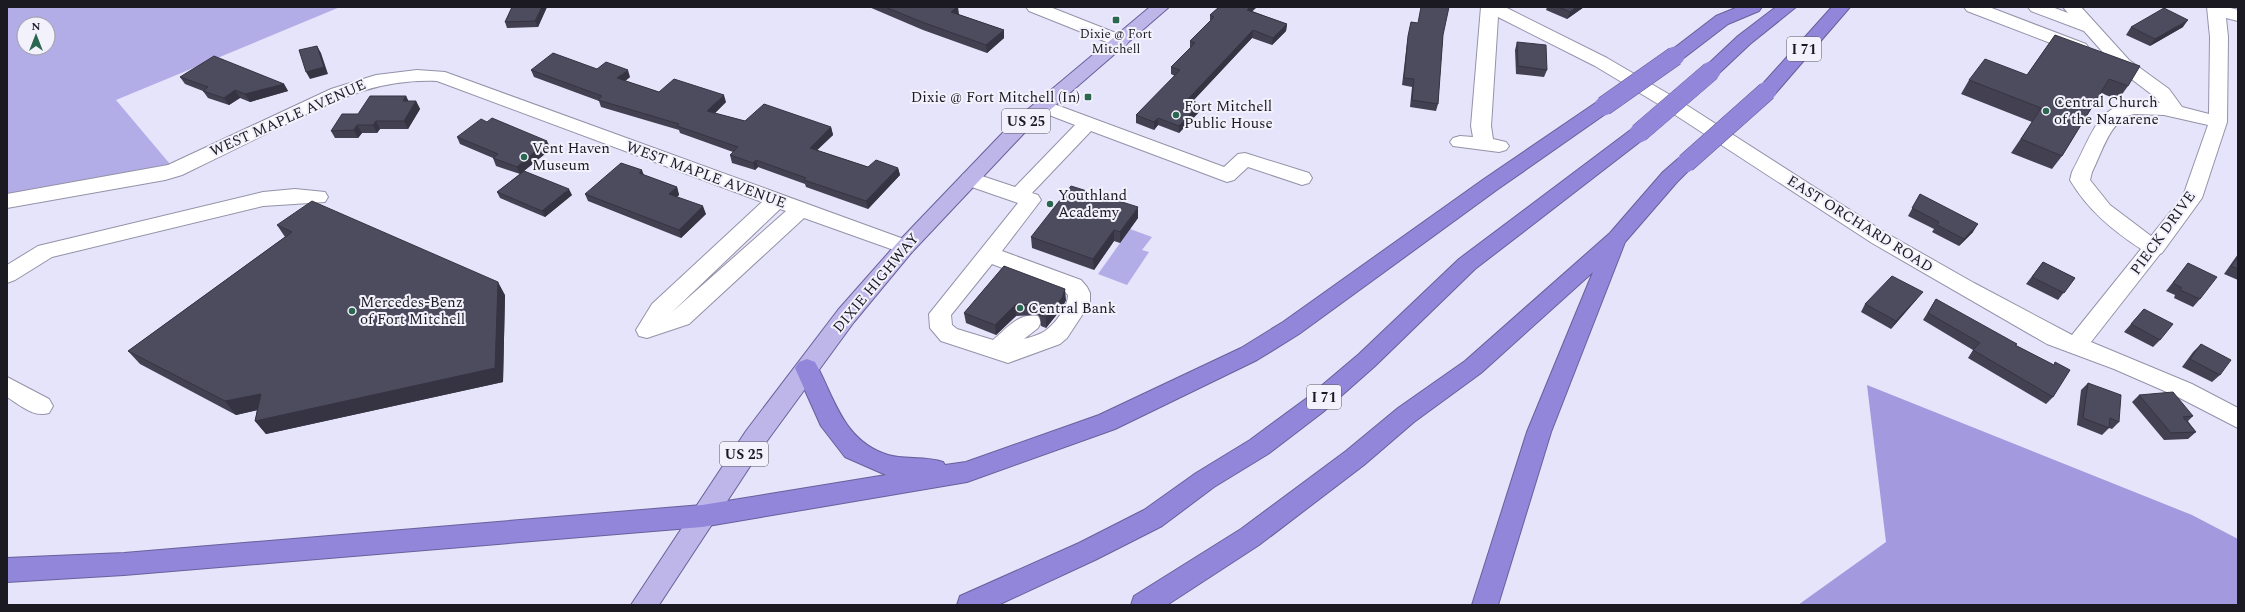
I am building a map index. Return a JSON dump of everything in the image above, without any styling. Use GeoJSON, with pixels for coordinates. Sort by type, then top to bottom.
{"type":"FeatureCollection","features":[{"type":"Feature","properties":{"kind":"highway"},"geometry":{"type":"LineString","coordinates":[[7,570],[124,564],[702,516],[967,472],[1107,422],[1249,354],[1291,328],[1491,184],[1675,56],[1722,20],[1753,7]]}},
{"type":"Feature","properties":{"kind":"highway","name":"I 71"},"geometry":{"type":"LineString","coordinates":[[970,605],[1088,551],[1153,518],[1205,480],[1259,447],[1315,405],[1367,360],[1468,264],[1639,133],[1711,71],[1744,40],[1787,7]]}},
{"type":"Feature","properties":{"kind":"highway","name":"I 71"},"geometry":{"type":"LineString","coordinates":[[1144,605],[1250,537],[1354,458],[1406,416],[1472,368],[1617,238],[1670,177],[1767,91],[1841,7]]}},
{"type":"Feature","properties":{"kind":"highway"},"geometry":{"type":"LineString","coordinates":[[1486,605],[1539,432],[1617,238]]}},
{"type":"Feature","properties":{"kind":"highway"},"geometry":{"type":"LineString","coordinates":[[807,368],[829,419],[854,450],[886,465],[967,472]]}},
{"type":"Feature","properties":{"kind":"main road","name":"DIXIE HIGHWAY"},"geometry":{"type":"LineString","coordinates":[[644,605],[755,438],[846,316],[905,247],[1021,125],[1160,7]]}},
{"type":"Feature","properties":{"kind":"street"},"geometry":{"type":"LineString","coordinates":[[1035,7],[1120,41]]}},
{"type":"Feature","properties":{"kind":"street"},"geometry":{"type":"LineString","coordinates":[[1460,142],[1492,145],[1481,126],[1491,7]]}},
{"type":"Feature","properties":{"kind":"street","name":"EAST ORCHARD ROAD"},"geometry":{"type":"LineString","coordinates":[[1491,7],[1601,62],[1670,103],[1879,238],[1973,293],[2055,338],[2075,347],[2122,363],[2164,381],[2238,419]]}},
{"type":"Feature","properties":{"kind":"street"},"geometry":{"type":"LineString","coordinates":[[1973,7],[2123,64]]}},
{"type":"Feature","properties":{"kind":"street"},"geometry":{"type":"LineString","coordinates":[[2037,7],[2088,26]]}},
{"type":"Feature","properties":{"kind":"street"},"geometry":{"type":"LineString","coordinates":[[2072,7],[2123,64],[2162,93],[2176,112]]}},
{"type":"Feature","properties":{"kind":"street"},"geometry":{"type":"LineString","coordinates":[[2216,8],[2238,16]]}},
{"type":"Feature","properties":{"kind":"street","name":"PIECK DRIVE"},"geometry":{"type":"LineString","coordinates":[[2075,347],[2155,248],[2192,198],[2211,147],[2218,122],[2219,37],[2216,8]]}},
{"type":"Feature","properties":{"kind":"street","name":"WEST MAPLE AVENUE"},"geometry":{"type":"LineString","coordinates":[[7,201],[138,179],[175,170],[345,88],[384,77],[417,74],[439,76],[800,210],[905,247]]}},
{"type":"Feature","properties":{"kind":"street"},"geometry":{"type":"LineString","coordinates":[[1043,106],[1227,175],[1245,159],[1302,178]]}},
{"type":"Feature","properties":{"kind":"street"},"geometry":{"type":"LineString","coordinates":[[2155,248],[2112,218],[2093,200],[2080,180],[2082,172],[2114,115],[2126,110],[2139,108],[2176,112],[2218,122]]}},
{"type":"Feature","properties":{"kind":"street"},"geometry":{"type":"LineString","coordinates":[[1018,196],[1087,123]]}},
{"type":"Feature","properties":{"kind":"street"},"geometry":{"type":"LineString","coordinates":[[970,179],[1031,200],[940,314],[941,328],[949,335],[994,351],[1008,354],[1052,338],[1059,332],[1079,303],[1079,293],[1074,286],[1056,288],[988,254]]}},
{"type":"Feature","properties":{"kind":"street"},"geometry":{"type":"LineString","coordinates":[[7,275],[45,252],[263,199],[295,196],[318,197]]}},
{"type":"Feature","properties":{"kind":"street"},"geometry":{"type":"LineString","coordinates":[[776,201],[660,310],[647,330],[682,318],[800,210]]}},
{"type":"Feature","properties":{"kind":"street"},"geometry":{"type":"LineString","coordinates":[[994,351],[1030,322]]}},
{"type":"Feature","properties":{"kind":"street"},"geometry":{"type":"LineString","coordinates":[[7,386],[41,406]]}},
{"type":"Feature","properties":{"kind":"shaded area"},"geometry":{"type":"Polygon","coordinates":[[[7,7],[340,7],[116,100],[175,170],[7,201],[7,7]]]}},
{"type":"Feature","properties":{"kind":"shaded area"},"geometry":{"type":"Polygon","coordinates":[[[1130,229],[1152,237],[1142,250],[1149,252],[1127,285],[1098,274],[1130,229]]]}},
{"type":"Feature","properties":{"kind":"shaded area"},"geometry":{"type":"Polygon","coordinates":[[[1867,385],[2192,515],[2238,539],[2238,605],[1798,605],[1886,542],[1867,385]]]}},
{"type":"Feature","properties":{"kind":"building"},"geometry":{"type":"Polygon","coordinates":[[[512,7],[542,7],[535,21],[505,22],[512,7]]]}},
{"type":"Feature","properties":{"kind":"building"},"geometry":{"type":"Polygon","coordinates":[[[885,7],[957,7],[951,12],[1004,30],[986,45],[885,7]]]}},
{"type":"Feature","properties":{"kind":"building"},"geometry":{"type":"Polygon","coordinates":[[[1219,7],[1250,7],[1247,10],[1287,24],[1273,38],[1253,30],[1188,99],[1200,104],[1179,126],[1158,118],[1154,122],[1136,115],[1180,70],[1171,67],[1195,43],[1190,41],[1214,17],[1210,15],[1219,7]]]}},
{"type":"Feature","properties":{"kind":"building"},"geometry":{"type":"Polygon","coordinates":[[[1421,7],[1449,7],[1443,35],[1438,104],[1412,100],[1414,79],[1404,78],[1408,36],[1411,22],[1418,23],[1421,7]]]}},
{"type":"Feature","properties":{"kind":"building"},"geometry":{"type":"Polygon","coordinates":[[[1559,7],[1576,7],[1570,12],[1559,7]]]}},
{"type":"Feature","properties":{"kind":"building"},"geometry":{"type":"Polygon","coordinates":[[[2164,8],[2188,20],[2155,39],[2131,27],[2164,8]]]}},
{"type":"Feature","properties":{"kind":"building","name":"Central Church of the Nazarene"},"geometry":{"type":"Polygon","coordinates":[[[2055,35],[2140,66],[2128,86],[2109,79],[2062,156],[2021,139],[2041,108],[1969,80],[1985,59],[2027,75],[2055,35]]]}},
{"type":"Feature","properties":{"kind":"building"},"geometry":{"type":"Polygon","coordinates":[[[1517,42],[1546,45],[1547,70],[1518,66],[1517,42]]]}},
{"type":"Feature","properties":{"kind":"building"},"geometry":{"type":"Polygon","coordinates":[[[317,46],[324,67],[306,72],[299,50],[317,46]]]}},
{"type":"Feature","properties":{"kind":"building"},"geometry":{"type":"Polygon","coordinates":[[[553,53],[597,69],[606,62],[628,70],[617,78],[659,92],[674,79],[724,95],[707,111],[745,121],[764,104],[831,127],[810,148],[868,167],[876,160],[898,168],[866,201],[804,180],[806,178],[756,160],[753,163],[730,155],[738,147],[677,126],[679,124],[598,100],[602,96],[531,70],[553,53]]]}},
{"type":"Feature","properties":{"kind":"building"},"geometry":{"type":"Polygon","coordinates":[[[214,56],[284,84],[245,94],[235,90],[224,98],[203,91],[208,87],[180,77],[214,56]]]}},
{"type":"Feature","properties":{"kind":"building"},"geometry":{"type":"Polygon","coordinates":[[[370,96],[406,96],[403,101],[416,101],[404,121],[376,121],[373,125],[357,125],[354,130],[331,131],[342,114],[358,114],[370,96]]]}},
{"type":"Feature","properties":{"kind":"building"},"geometry":{"type":"Polygon","coordinates":[[[492,118],[547,141],[517,167],[493,158],[498,154],[457,137],[481,119],[487,122],[492,118]]]}},
{"type":"Feature","properties":{"kind":"building"},"geometry":{"type":"Polygon","coordinates":[[[621,163],[642,170],[639,173],[677,187],[669,194],[703,206],[679,230],[585,194],[621,163]]]}},
{"type":"Feature","properties":{"kind":"building"},"geometry":{"type":"Polygon","coordinates":[[[524,171],[569,189],[542,211],[497,192],[524,171]]]}},
{"type":"Feature","properties":{"kind":"building"},"geometry":{"type":"Polygon","coordinates":[[[1071,186],[1138,207],[1120,232],[1114,230],[1093,259],[1031,237],[1071,186]]]}},
{"type":"Feature","properties":{"kind":"building"},"geometry":{"type":"Polygon","coordinates":[[[1920,194],[1978,224],[1964,239],[1937,225],[1939,222],[1912,208],[1920,194]]]}},
{"type":"Feature","properties":{"kind":"building","name":"Mercedes-Benz of Fort Mitchell"},"geometry":{"type":"Polygon","coordinates":[[[312,201],[498,282],[495,368],[255,421],[261,394],[225,401],[128,351],[292,232],[277,225],[312,201]]]}},
{"type":"Feature","properties":{"kind":"building"},"geometry":{"type":"Polygon","coordinates":[[[2238,257],[2238,269],[2231,266],[2238,257]]]}},
{"type":"Feature","properties":{"kind":"building"},"geometry":{"type":"Polygon","coordinates":[[[2043,262],[2075,278],[2064,293],[2032,277],[2043,262]]]}},
{"type":"Feature","properties":{"kind":"building"},"geometry":{"type":"Polygon","coordinates":[[[2188,263],[2217,277],[2200,299],[2180,290],[2182,288],[2173,283],[2188,263]]]}},
{"type":"Feature","properties":{"kind":"building","name":"Central Bank"},"geometry":{"type":"Polygon","coordinates":[[[1004,266],[1065,289],[1062,298],[1046,317],[1040,315],[1042,311],[1037,304],[1015,305],[995,325],[964,313],[1004,266]]]}},
{"type":"Feature","properties":{"kind":"building"},"geometry":{"type":"Polygon","coordinates":[[[1892,276],[1923,292],[1896,321],[1865,304],[1892,276]]]}},
{"type":"Feature","properties":{"kind":"building"},"geometry":{"type":"Polygon","coordinates":[[[1936,299],[2017,344],[2015,345],[2054,365],[2055,362],[2070,370],[2053,397],[1973,350],[1980,343],[1928,313],[1936,299]]]}},
{"type":"Feature","properties":{"kind":"building"},"geometry":{"type":"Polygon","coordinates":[[[2144,309],[2173,324],[2160,340],[2131,324],[2144,309]]]}},
{"type":"Feature","properties":{"kind":"building"},"geometry":{"type":"Polygon","coordinates":[[[2201,344],[2231,360],[2220,375],[2190,359],[2201,344]]]}},
{"type":"Feature","properties":{"kind":"building"},"geometry":{"type":"Polygon","coordinates":[[[2088,383],[2121,395],[2119,422],[2110,418],[2109,428],[2083,418],[2088,383]]]}},
{"type":"Feature","properties":{"kind":"building"},"geometry":{"type":"Polygon","coordinates":[[[2173,392],[2193,416],[2183,417],[2196,432],[2171,433],[2139,395],[2173,392]]]}},
{"type":"Feature","properties":{"kind":"place","name":"Dixie @ Fort Mitchell"},"geometry":{"type":"Point","coordinates":[1116,20]}},
{"type":"Feature","properties":{"kind":"place","name":"Dixie @ Fort Mitchell (In)"},"geometry":{"type":"Point","coordinates":[1088,97]}},
{"type":"Feature","properties":{"kind":"place","name":"Central Church of the Nazarene"},"geometry":{"type":"Point","coordinates":[2046,111]}},
{"type":"Feature","properties":{"kind":"place","name":"Fort Mitchell Public House"},"geometry":{"type":"Point","coordinates":[1176,115]}},
{"type":"Feature","properties":{"kind":"place","name":"Vent Haven Museum"},"geometry":{"type":"Point","coordinates":[524,157]}},
{"type":"Feature","properties":{"kind":"place","name":"Youthland Academy"},"geometry":{"type":"Point","coordinates":[1050,204]}},
{"type":"Feature","properties":{"kind":"place","name":"Central Bank"},"geometry":{"type":"Point","coordinates":[1020,308]}},
{"type":"Feature","properties":{"kind":"place","name":"Mercedes-Benz of Fort Mitchell"},"geometry":{"type":"Point","coordinates":[352,311]}}]}
